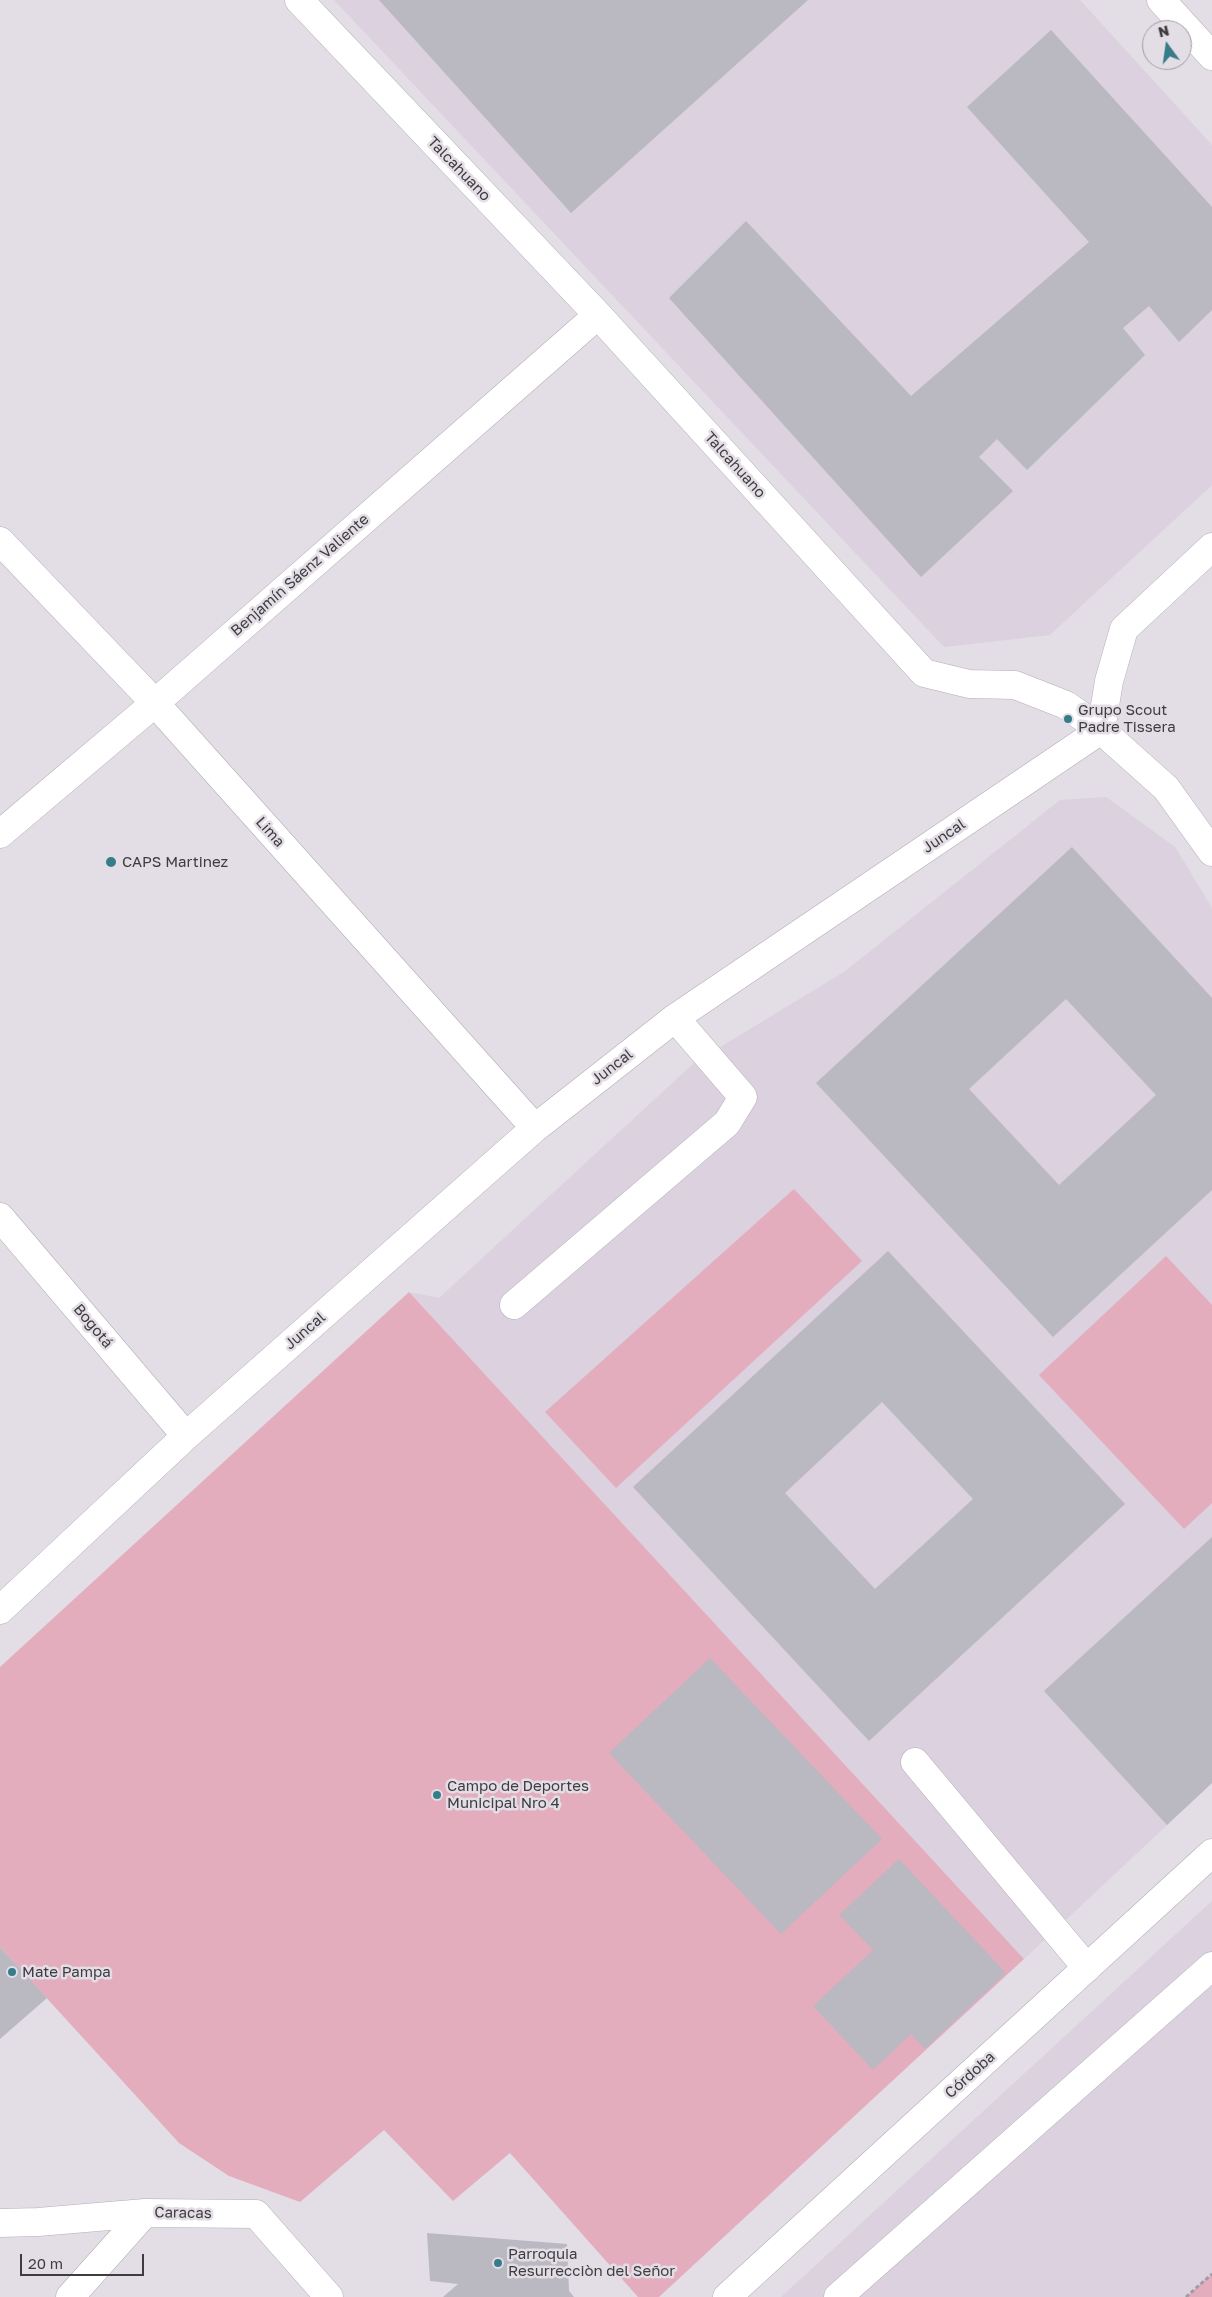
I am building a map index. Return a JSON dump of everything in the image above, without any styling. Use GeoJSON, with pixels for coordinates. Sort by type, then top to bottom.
{"type":"FeatureCollection","features":[{"type":"Feature","properties":{"kind":"street","name":"Talcahuano"},"geometry":{"type":"LineString","coordinates":[[299,0],[598,314],[924,673],[969,684],[1015,685],[1066,705],[1101,730],[1166,788],[1212,852]]}},
{"type":"Feature","properties":{"kind":"street"},"geometry":{"type":"LineString","coordinates":[[1161,0],[1212,56]]}},
{"type":"Feature","properties":{"kind":"street","name":"Benjamín Sáenz Valiente"},"geometry":{"type":"LineString","coordinates":[[0,834],[154,703],[598,314]]}},
{"type":"Feature","properties":{"kind":"street","name":"Lima"},"geometry":{"type":"LineString","coordinates":[[0,541],[154,703],[535,1128]]}},
{"type":"Feature","properties":{"kind":"street"},"geometry":{"type":"LineString","coordinates":[[1101,730],[1109,681],[1124,629],[1212,547]]}},
{"type":"Feature","properties":{"kind":"street","name":"Juncal"},"geometry":{"type":"LineString","coordinates":[[0,1610],[186,1436],[535,1128],[675,1018],[1101,730]]}},
{"type":"Feature","properties":{"kind":"street"},"geometry":{"type":"LineString","coordinates":[[514,1305],[726,1123],[743,1097],[675,1018]]}},
{"type":"Feature","properties":{"kind":"street","name":"Bogotá"},"geometry":{"type":"LineString","coordinates":[[0,1217],[186,1436]]}},
{"type":"Feature","properties":{"kind":"street"},"geometry":{"type":"LineString","coordinates":[[915,1762],[1087,1968]]}},
{"type":"Feature","properties":{"kind":"street","name":"Córdoba"},"geometry":{"type":"LineString","coordinates":[[727,2297],[1212,1853]]}},
{"type":"Feature","properties":{"kind":"street"},"geometry":{"type":"LineString","coordinates":[[838,2297],[1212,1966]]}},
{"type":"Feature","properties":{"kind":"street"},"geometry":{"type":"LineString","coordinates":[[70,2297],[145,2212]]}},
{"type":"Feature","properties":{"kind":"street","name":"Caracas"},"geometry":{"type":"LineString","coordinates":[[0,2223],[38,2222],[145,2212],[256,2214],[330,2297]]}},
{"type":"Feature","properties":{"kind":"path"},"geometry":{"type":"LineString","coordinates":[[1186,2297],[1212,2274]]}},
{"type":"Feature","properties":{"kind":"shaded area"},"geometry":{"type":"Polygon","coordinates":[[[334,0],[1080,0],[1212,145],[1212,485],[1050,635],[944,647],[334,0]]]}},
{"type":"Feature","properties":{"kind":"shaded area"},"geometry":{"type":"Polygon","coordinates":[[[1106,797],[1175,847],[1212,908],[1212,1783],[1024,1959],[409,1292],[439,1298],[694,1063],[844,972],[1060,800],[1106,797]]]}},
{"type":"Feature","properties":{"kind":"shaded area"},"geometry":{"type":"Polygon","coordinates":[[[794,1189],[862,1261],[616,1488],[545,1412],[794,1189]]]}},
{"type":"Feature","properties":{"kind":"shaded area"},"geometry":{"type":"Polygon","coordinates":[[[1166,1256],[1212,1305],[1212,1503],[1184,1529],[1039,1375],[1166,1256]]]}},
{"type":"Feature","properties":{"kind":"shaded area","name":"Campo de Deportes Municipal Nro 4"},"geometry":{"type":"Polygon","coordinates":[[[409,1292],[1024,1959],[659,2297],[638,2297],[510,2153],[453,2201],[384,2130],[300,2202],[229,2176],[179,2143],[0,1947],[0,1667],[409,1292]]]}},
{"type":"Feature","properties":{"kind":"shaded area"},"geometry":{"type":"Polygon","coordinates":[[[1212,1901],[1212,2297],[781,2297],[1212,1901]]]}},
{"type":"Feature","properties":{"kind":"shaded area"},"geometry":{"type":"Polygon","coordinates":[[[1212,2274],[1212,2297],[1186,2297],[1212,2274]]]}},
{"type":"Feature","properties":{"kind":"building"},"geometry":{"type":"Polygon","coordinates":[[[379,0],[808,0],[571,213],[379,0]]]}},
{"type":"Feature","properties":{"kind":"building"},"geometry":{"type":"Polygon","coordinates":[[[1051,30],[1212,207],[1212,310],[1179,342],[1149,306],[1123,328],[1145,355],[1027,470],[997,439],[979,457],[1013,491],[921,577],[669,298],[746,221],[911,396],[1089,242],[967,107],[1051,30]]]}},
{"type":"Feature","properties":{"kind":"building"},"geometry":{"type":"Polygon","coordinates":[[[1072,847],[1212,998],[1212,1190],[1053,1337],[816,1083],[1072,847]],[[1066,999],[969,1089],[1059,1185],[1156,1095],[1066,999]]]}},
{"type":"Feature","properties":{"kind":"building"},"geometry":{"type":"Polygon","coordinates":[[[888,1251],[1125,1504],[869,1741],[633,1487],[888,1251]],[[882,1402],[785,1493],[875,1589],[973,1499],[882,1402]]]}},
{"type":"Feature","properties":{"kind":"building"},"geometry":{"type":"Polygon","coordinates":[[[1212,1537],[1212,1783],[1167,1825],[1044,1691],[1212,1537]]]}},
{"type":"Feature","properties":{"kind":"building"},"geometry":{"type":"Polygon","coordinates":[[[710,1658],[882,1839],[781,1934],[609,1753],[710,1658]]]}},
{"type":"Feature","properties":{"kind":"building"},"geometry":{"type":"Polygon","coordinates":[[[899,1859],[1006,1973],[925,2049],[911,2034],[873,2070],[813,2006],[873,1950],[839,1915],[899,1859]]]}},
{"type":"Feature","properties":{"kind":"building","name":"Mate Pampa"},"geometry":{"type":"Polygon","coordinates":[[[0,1947],[47,1998],[0,2039],[0,1947]]]}},
{"type":"Feature","properties":{"kind":"building","name":"Parroquia Resurrecciòn del Señor"},"geometry":{"type":"Polygon","coordinates":[[[427,2233],[567,2244],[569,2291],[574,2297],[443,2297],[458,2284],[430,2281],[427,2233]]]}},
{"type":"Feature","properties":{"kind":"place","name":"Grupo Scout Padre Tissera"},"geometry":{"type":"Point","coordinates":[1068,719]}},
{"type":"Feature","properties":{"kind":"place","name":"CAPS Martinez"},"geometry":{"type":"Point","coordinates":[111,862]}},
{"type":"Feature","properties":{"kind":"place","name":"Campo de Deportes Municipal Nro 4"},"geometry":{"type":"Point","coordinates":[437,1795]}},
{"type":"Feature","properties":{"kind":"place","name":"Mate Pampa"},"geometry":{"type":"Point","coordinates":[12,1972]}},
{"type":"Feature","properties":{"kind":"place","name":"Parroquia Resurrecciòn del Señor"},"geometry":{"type":"Point","coordinates":[498,2263]}}]}
